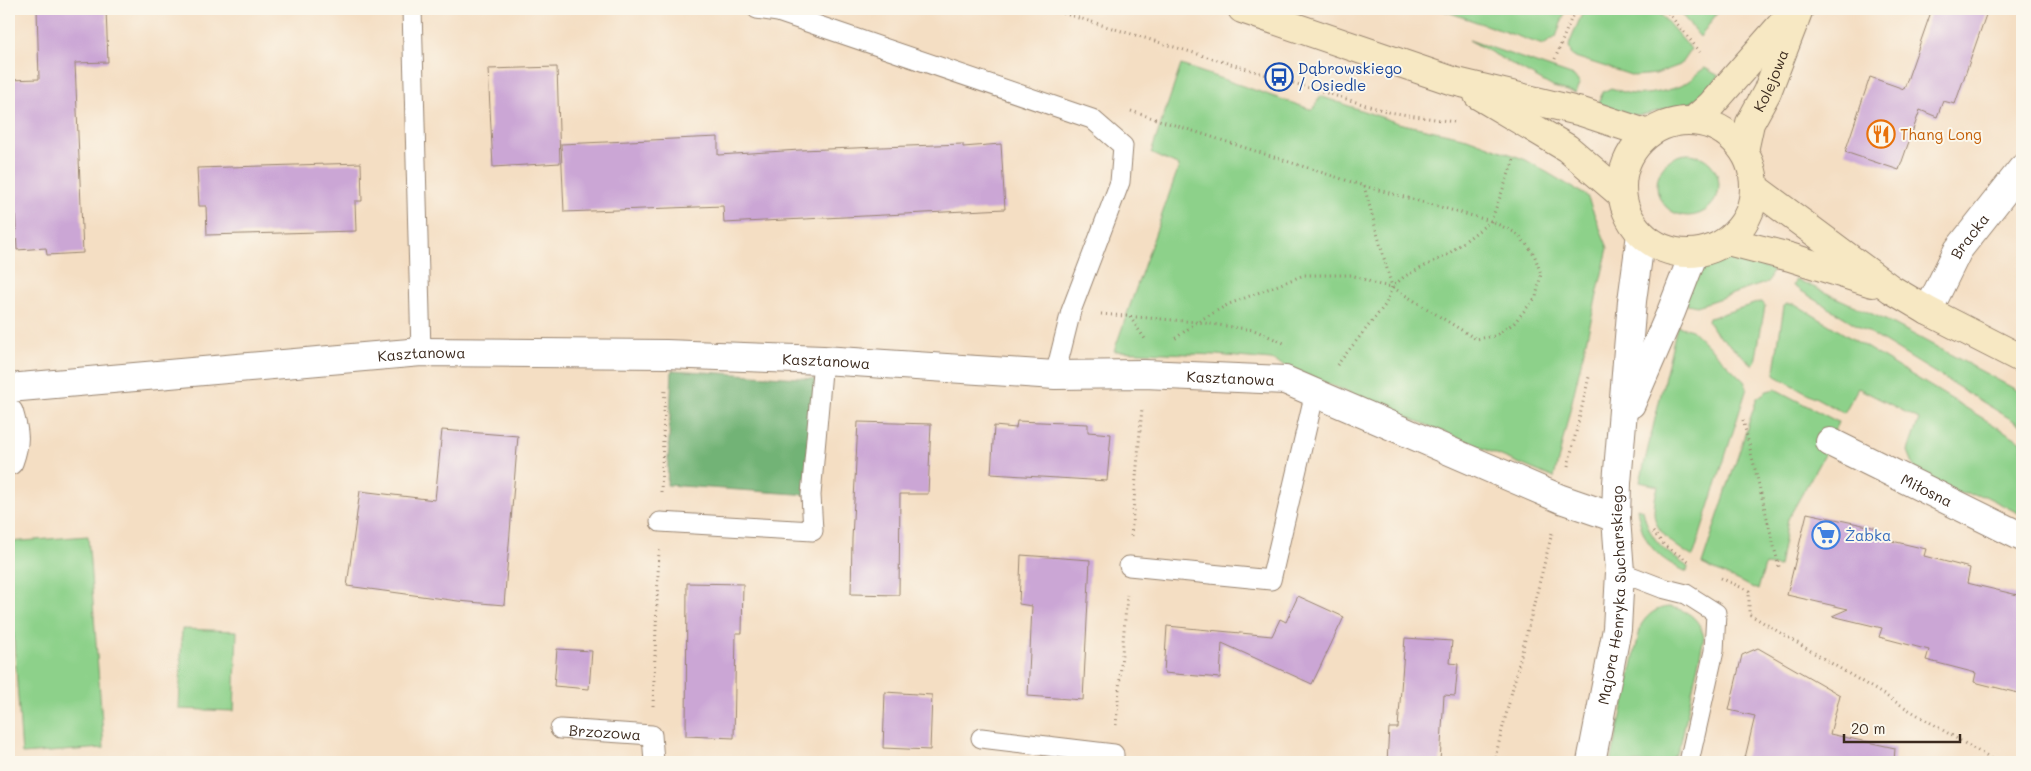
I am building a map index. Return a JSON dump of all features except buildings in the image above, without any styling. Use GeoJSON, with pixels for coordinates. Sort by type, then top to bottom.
{"type":"FeatureCollection","features":[{"type":"Feature","properties":{"kind":"street"},"geometry":{"type":"LineString","coordinates":[[1242,9],[1453,81],[1582,112],[1648,134]]}},
{"type":"Feature","properties":{"kind":"street","name":"Kolejowa"},"geometry":{"type":"LineString","coordinates":[[1693,121],[1711,105],[1797,9]]}},
{"type":"Feature","properties":{"kind":"street","name":"Kolejowa"},"geometry":{"type":"LineString","coordinates":[[1744,151],[1750,123],[1767,92],[1797,9]]}},
{"type":"Feature","properties":{"kind":"street"},"geometry":{"type":"LineString","coordinates":[[1453,81],[1567,148],[1622,195]]}},
{"type":"Feature","properties":{"kind":"street"},"geometry":{"type":"LineString","coordinates":[[1693,121],[1713,126],[1730,136],[1744,151],[1752,169],[1755,188],[1751,208],[1742,226],[1727,241],[1712,249],[1694,253],[1675,252],[1657,246],[1642,234],[1628,216],[1622,195],[1624,172],[1632,151],[1648,134],[1677,122],[1693,121]]}},
{"type":"Feature","properties":{"kind":"street","name":"Bracka"},"geometry":{"type":"LineString","coordinates":[[1928,311],[1958,250],[2022,169]]}},
{"type":"Feature","properties":{"kind":"street"},"geometry":{"type":"LineString","coordinates":[[1755,188],[1891,289],[1928,311],[2022,359]]}},
{"type":"Feature","properties":{"kind":"street","name":"Majora Henryka Sucharskiego"},"geometry":{"type":"LineString","coordinates":[[1591,762],[1617,629],[1620,572],[1616,518],[1621,426],[1632,301],[1642,234]]}},
{"type":"Feature","properties":{"kind":"street"},"geometry":{"type":"LineString","coordinates":[[1727,241],[1790,257],[1891,289]]}},
{"type":"Feature","properties":{"kind":"street","name":"Majora Henryka Sucharskiego"},"geometry":{"type":"LineString","coordinates":[[1621,426],[1671,312],[1694,253]]}},
{"type":"Feature","properties":{"kind":"street","name":"Kasztanowa"},"geometry":{"type":"LineString","coordinates":[[9,388],[421,352],[666,354],[823,360],[1055,374],[1144,374],[1285,380],[1561,499],[1616,518]]}},
{"type":"Feature","properties":{"kind":"street"},"geometry":{"type":"LineString","coordinates":[[9,413],[14,429],[14,445],[9,461]]}},
{"type":"Feature","properties":{"kind":"street","name":"Miłosna"},"geometry":{"type":"LineString","coordinates":[[1830,442],[2022,537]]}},
{"type":"Feature","properties":{"kind":"lane"},"geometry":{"type":"LineString","coordinates":[[412,9],[421,352]]}},
{"type":"Feature","properties":{"kind":"lane"},"geometry":{"type":"LineString","coordinates":[[757,9],[778,12],[1092,119],[1123,146],[1120,182],[1071,311],[1055,374]]}},
{"type":"Feature","properties":{"kind":"lane"},"geometry":{"type":"LineString","coordinates":[[660,522],[813,531],[811,496],[823,360]]}},
{"type":"Feature","properties":{"kind":"lane"},"geometry":{"type":"LineString","coordinates":[[1129,566],[1271,580],[1315,392]]}},
{"type":"Feature","properties":{"kind":"lane"},"geometry":{"type":"LineString","coordinates":[[1620,572],[1662,588],[1686,594],[1716,613],[1714,651],[1689,762]]}},
{"type":"Feature","properties":{"kind":"lane","name":"Brzozowa"},"geometry":{"type":"LineString","coordinates":[[560,729],[652,735],[654,762]]}},
{"type":"Feature","properties":{"kind":"lane"},"geometry":{"type":"LineString","coordinates":[[981,738],[1114,754],[1114,762]]}},
{"type":"Feature","properties":{"kind":"path"},"geometry":{"type":"LineString","coordinates":[[1049,9],[1389,112],[1455,122]]}},
{"type":"Feature","properties":{"kind":"path"},"geometry":{"type":"LineString","coordinates":[[1556,59],[1575,9]]}},
{"type":"Feature","properties":{"kind":"path"},"geometry":{"type":"LineString","coordinates":[[1665,9],[1700,52]]}},
{"type":"Feature","properties":{"kind":"path"},"geometry":{"type":"LineString","coordinates":[[1092,119],[1099,101],[1364,186],[1491,221],[1518,234],[1534,254],[1541,274],[1536,297],[1514,323],[1495,336],[1476,339],[1392,287],[1376,284],[1352,274],[1304,275],[1229,304],[1169,342]]}},
{"type":"Feature","properties":{"kind":"path"},"geometry":{"type":"LineString","coordinates":[[1336,366],[1386,304],[1392,287],[1405,276],[1447,255],[1491,221],[1515,156]]}},
{"type":"Feature","properties":{"kind":"path"},"geometry":{"type":"LineString","coordinates":[[1364,186],[1392,287]]}},
{"type":"Feature","properties":{"kind":"path"},"geometry":{"type":"LineString","coordinates":[[1130,317],[1150,345]]}},
{"type":"Feature","properties":{"kind":"path"},"geometry":{"type":"LineString","coordinates":[[1494,762],[1561,499],[1591,369]]}},
{"type":"Feature","properties":{"kind":"path"},"geometry":{"type":"LineString","coordinates":[[1742,420],[1778,567]]}},
{"type":"Feature","properties":{"kind":"path"},"geometry":{"type":"LineString","coordinates":[[1686,594],[1696,566],[1749,591],[1749,614],[1996,762]]}},
{"type":"Feature","properties":{"kind":"green space"},"geometry":{"type":"Polygon","coordinates":[[[1439,9],[1566,9],[1556,37],[1543,45],[1439,9]]]}},
{"type":"Feature","properties":{"kind":"green space"},"geometry":{"type":"Polygon","coordinates":[[[1584,9],[1656,9],[1691,49],[1680,65],[1656,74],[1634,76],[1572,56],[1569,47],[1570,42],[1584,9]]]}},
{"type":"Feature","properties":{"kind":"green space"},"geometry":{"type":"Polygon","coordinates":[[[1677,9],[1720,9],[1700,37],[1677,9]]]}},
{"type":"Feature","properties":{"kind":"green space"},"geometry":{"type":"Polygon","coordinates":[[[1469,40],[1574,76],[1580,84],[1576,93],[1553,87],[1469,40]]]}},
{"type":"Feature","properties":{"kind":"green space"},"geometry":{"type":"Polygon","coordinates":[[[1181,65],[1313,110],[1320,96],[1398,123],[1467,138],[1526,160],[1587,196],[1608,248],[1554,478],[1271,360],[1216,355],[1114,351],[1179,166],[1151,153],[1181,65]]]}},
{"type":"Feature","properties":{"kind":"green space"},"geometry":{"type":"Polygon","coordinates":[[[1705,68],[1719,76],[1706,92],[1692,102],[1646,114],[1634,115],[1598,103],[1603,92],[1611,88],[1631,94],[1659,92],[1684,84],[1705,68]]]}},
{"type":"Feature","properties":{"kind":"green space"},"geometry":{"type":"Polygon","coordinates":[[[1688,154],[1700,156],[1710,163],[1717,173],[1719,185],[1717,197],[1710,207],[1700,214],[1688,216],[1676,214],[1666,207],[1659,197],[1657,185],[1659,173],[1666,163],[1676,156],[1688,154]]]}},
{"type":"Feature","properties":{"kind":"green space"},"geometry":{"type":"Polygon","coordinates":[[[1736,258],[1773,270],[1768,282],[1697,306],[1683,303],[1700,270],[1714,263],[1736,258]]]}},
{"type":"Feature","properties":{"kind":"green space"},"geometry":{"type":"Polygon","coordinates":[[[1796,279],[1894,324],[2022,393],[2022,426],[1793,286],[1796,279]]]}},
{"type":"Feature","properties":{"kind":"green space"},"geometry":{"type":"Polygon","coordinates":[[[1760,302],[1765,306],[1755,363],[1753,365],[1714,331],[1708,321],[1709,318],[1760,302]]]}},
{"type":"Feature","properties":{"kind":"green space"},"geometry":{"type":"Polygon","coordinates":[[[1795,304],[2022,442],[2022,515],[1985,496],[1957,493],[1921,475],[1914,466],[1908,451],[1919,419],[1858,388],[1844,413],[1776,376],[1774,370],[1784,306],[1795,304]]]}},
{"type":"Feature","properties":{"kind":"green space"},"geometry":{"type":"Polygon","coordinates":[[[1677,326],[1692,330],[1744,381],[1747,388],[1693,557],[1667,538],[1657,525],[1654,510],[1658,486],[1640,482],[1677,326]]]}},
{"type":"Feature","properties":{"kind":"green space"},"geometry":{"type":"Polygon","coordinates":[[[672,370],[816,379],[811,495],[667,485],[672,370]]]}},
{"type":"Feature","properties":{"kind":"green space"},"geometry":{"type":"Polygon","coordinates":[[[1775,389],[1838,422],[1826,451],[1788,519],[1779,567],[1765,565],[1758,590],[1702,564],[1757,398],[1767,391],[1775,389]]]}},
{"type":"Feature","properties":{"kind":"green space"},"geometry":{"type":"Polygon","coordinates":[[[1637,508],[1643,510],[1649,529],[1659,544],[1688,567],[1687,572],[1667,561],[1652,548],[1643,531],[1637,508]]]}},
{"type":"Feature","properties":{"kind":"green space"},"geometry":{"type":"Polygon","coordinates":[[[88,536],[104,748],[22,754],[9,570],[9,542],[88,536]]]}},
{"type":"Feature","properties":{"kind":"green space"},"geometry":{"type":"Polygon","coordinates":[[[1669,607],[1682,610],[1692,616],[1702,630],[1704,637],[1681,742],[1674,756],[1665,761],[1650,763],[1611,762],[1641,625],[1653,612],[1669,607]]]}},
{"type":"Feature","properties":{"kind":"green space"},"geometry":{"type":"Polygon","coordinates":[[[182,629],[237,631],[234,711],[179,709],[182,629]]]}},
{"type":"Feature","properties":{"kind":"place","name":"Dąbrowskiego / Osiedle"},"geometry":{"type":"Point","coordinates":[1279,77]}},
{"type":"Feature","properties":{"kind":"place","name":"Thang Long"},"geometry":{"type":"Point","coordinates":[1881,134]}},
{"type":"Feature","properties":{"kind":"place","name":"Żabka"},"geometry":{"type":"Point","coordinates":[1826,535]}}]}
